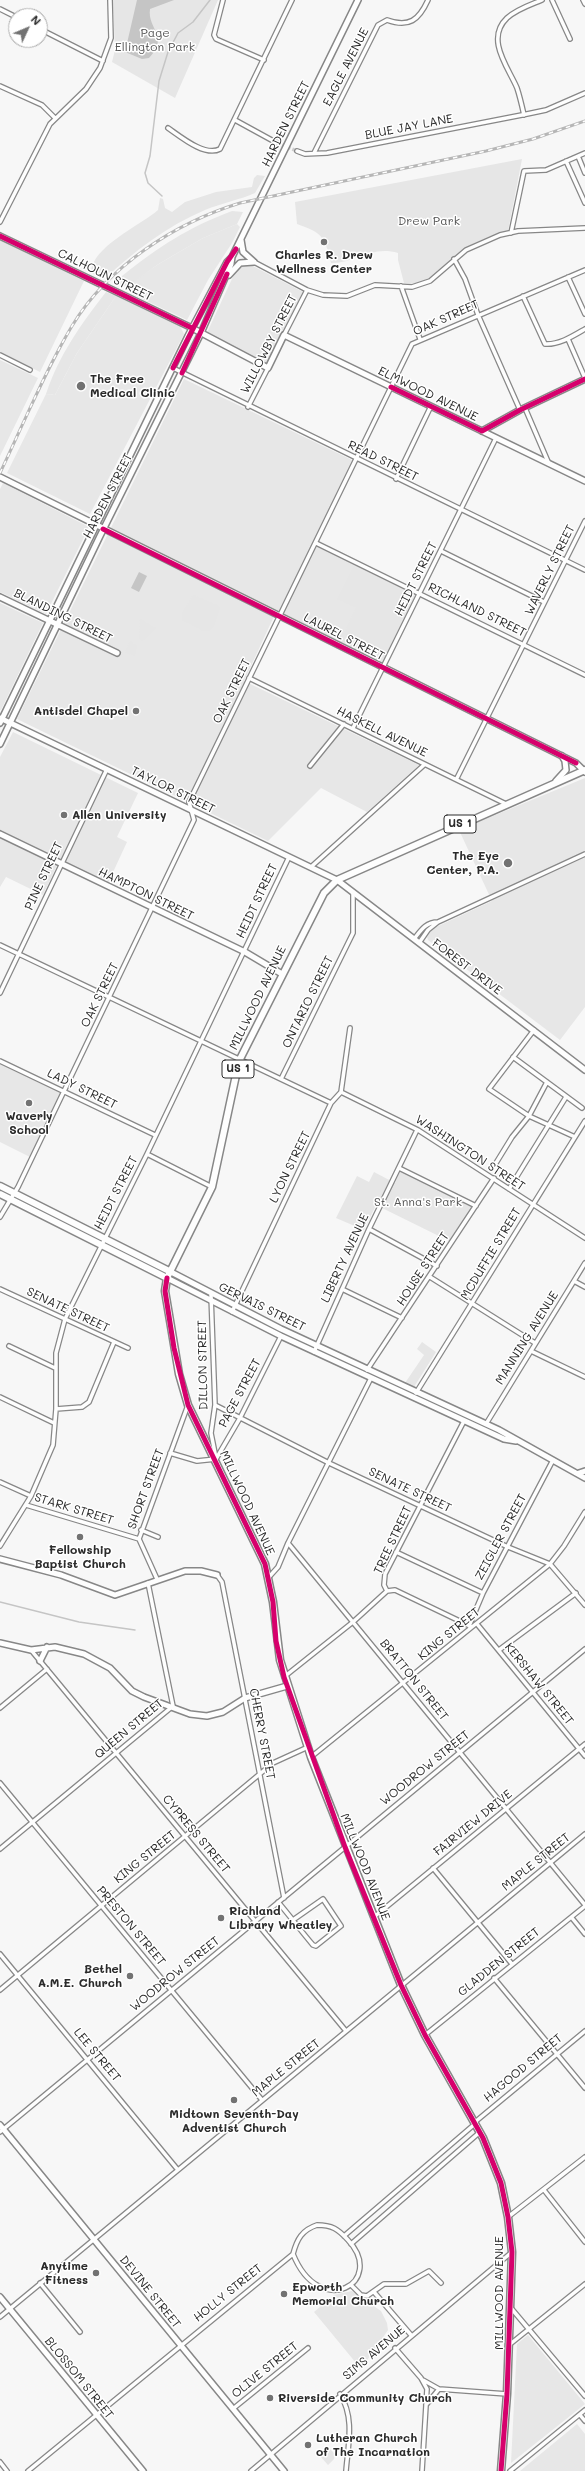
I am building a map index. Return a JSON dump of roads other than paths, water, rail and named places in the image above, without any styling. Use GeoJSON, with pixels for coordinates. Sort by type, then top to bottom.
{"type":"FeatureCollection","features":[{"type":"Feature","properties":{"kind":"main road","name":"HARDEN STREET"},"geometry":{"type":"LineString","coordinates":[[1,720],[192,328],[227,262],[232,257],[358,0]]}},
{"type":"Feature","properties":{"kind":"main road","name":"CALHOUN STREET"},"geometry":{"type":"LineString","coordinates":[[0,236],[192,328],[268,368]]}},
{"type":"Feature","properties":{"kind":"main road"},"geometry":{"type":"LineString","coordinates":[[240,240],[243,252],[254,262]]}},
{"type":"Feature","properties":{"kind":"main road","name":"HARDEN STREET"},"geometry":{"type":"LineString","coordinates":[[0,744],[103,530],[182,373],[232,264],[232,257]]}},
{"type":"Feature","properties":{"kind":"main road"},"geometry":{"type":"LineString","coordinates":[[223,284],[240,263],[254,262]]}},
{"type":"Feature","properties":{"kind":"main road","name":"WILLOWBY STREET"},"geometry":{"type":"LineString","coordinates":[[268,368],[284,335]]}},
{"type":"Feature","properties":{"kind":"main road","name":"ELMWOOD AVENUE"},"geometry":{"type":"LineString","coordinates":[[284,335],[585,481]]}},
{"type":"Feature","properties":{"kind":"main road"},"geometry":{"type":"LineString","coordinates":[[482,431],[522,409],[585,378]]}},
{"type":"Feature","properties":{"kind":"main road","name":"LAUREL STREET"},"geometry":{"type":"LineString","coordinates":[[0,477],[96,524],[103,530],[280,615],[383,668],[576,763],[585,771]]}},
{"type":"Feature","properties":{"kind":"main road","name":"BLANDING STREET"},"geometry":{"type":"LineString","coordinates":[[0,597],[117,653]]}},
{"type":"Feature","properties":{"kind":"main road","name":"TAYLOR STREET"},"geometry":{"type":"LineString","coordinates":[[1,720],[10,722],[337,880]]}},
{"type":"Feature","properties":{"kind":"main road"},"geometry":{"type":"LineString","coordinates":[[553,784],[566,770],[565,761],[562,756]]}},
{"type":"Feature","properties":{"kind":"main road","name":"US 1"},"geometry":{"type":"LineString","coordinates":[[337,880],[506,804],[585,771]]}},
{"type":"Feature","properties":{"kind":"main road","name":"HAMPTON STREET"},"geometry":{"type":"LineString","coordinates":[[0,834],[244,952],[282,974]]}},
{"type":"Feature","properties":{"kind":"main road","name":"FOREST DRIVE"},"geometry":{"type":"LineString","coordinates":[[337,880],[585,1070]]}},
{"type":"Feature","properties":{"kind":"main road","name":"MILLWOOD AVENUE"},"geometry":{"type":"LineString","coordinates":[[337,880],[324,894],[282,974],[240,1061],[212,1187],[169,1275],[165,1291],[174,1348],[188,1405],[216,1459],[257,1545],[269,1577],[276,1641],[284,1677],[311,1757],[345,1847],[401,1985],[425,2035],[480,2132],[501,2183],[508,2217],[512,2252],[511,2308],[502,2471]]}},
{"type":"Feature","properties":{"kind":"main road","name":"GERVAIS STREET"},"geometry":{"type":"LineString","coordinates":[[0,1186],[104,1238],[169,1275],[212,1302],[233,1309],[486,1424],[579,1473],[585,1478]]}},
{"type":"Feature","properties":{"kind":"main road","name":"GERVAIS STREET"},"geometry":{"type":"LineString","coordinates":[[0,1194],[100,1245],[211,1295],[281,1336],[314,1352],[504,1439],[517,1441]]}},
{"type":"Feature","properties":{"kind":"main road"},"geometry":{"type":"LineString","coordinates":[[579,1473],[585,1471]]}},
{"type":"Feature","properties":{"kind":"main road"},"geometry":{"type":"LineString","coordinates":[[0,1559],[61,1575],[114,1595],[148,1582],[185,1571],[201,1571],[217,1575]]}},
{"type":"Feature","properties":{"kind":"main road"},"geometry":{"type":"LineString","coordinates":[[0,1643],[31,1650],[47,1647],[69,1650],[96,1660],[110,1668],[132,1691],[190,1714],[207,1716],[223,1712],[245,1698],[287,1686]]}},
{"type":"Feature","properties":{"kind":"main road"},"geometry":{"type":"LineString","coordinates":[[40,1661],[47,1647]]}},
{"type":"Feature","properties":{"kind":"main road","name":"DEVINE STREET"},"geometry":{"type":"LineString","coordinates":[[1,2129],[234,2408],[284,2471]]}},
{"type":"Feature","properties":{"kind":"main road","name":"BLOSSOM STREET"},"geometry":{"type":"LineString","coordinates":[[0,2297],[143,2471]]}},
{"type":"Feature","properties":{"kind":"street"},"geometry":{"type":"LineString","coordinates":[[0,222],[23,175],[55,118],[86,89],[103,61],[109,47],[112,30],[110,0]]}},
{"type":"Feature","properties":{"kind":"street"},"geometry":{"type":"LineString","coordinates":[[223,0],[214,34],[221,43],[264,60]]}},
{"type":"Feature","properties":{"kind":"street"},"geometry":{"type":"LineString","coordinates":[[168,128],[205,150],[215,152],[220,149],[292,0]]}},
{"type":"Feature","properties":{"kind":"street","name":"EAGLE AVENUE"},"geometry":{"type":"LineString","coordinates":[[314,153],[378,25],[387,20],[400,25],[409,22],[422,13],[428,0]]}},
{"type":"Feature","properties":{"kind":"street"},"geometry":{"type":"LineString","coordinates":[[524,115],[516,88],[503,61],[498,37],[500,27],[506,19],[515,12],[542,0]]}},
{"type":"Feature","properties":{"kind":"street"},"geometry":{"type":"LineString","coordinates":[[552,0],[570,39]]}},
{"type":"Feature","properties":{"kind":"street"},"geometry":{"type":"LineString","coordinates":[[583,0],[585,4]]}},
{"type":"Feature","properties":{"kind":"street"},"geometry":{"type":"LineString","coordinates":[[48,33],[103,61]]}},
{"type":"Feature","properties":{"kind":"street"},"geometry":{"type":"LineString","coordinates":[[0,86],[42,105],[55,118]]}},
{"type":"Feature","properties":{"kind":"street","name":"BLUE JAY LANE"},"geometry":{"type":"LineString","coordinates":[[298,151],[327,153],[524,115],[546,110],[585,93]]}},
{"type":"Feature","properties":{"kind":"street"},"geometry":{"type":"LineString","coordinates":[[235,120],[276,143]]}},
{"type":"Feature","properties":{"kind":"street"},"geometry":{"type":"LineString","coordinates":[[511,233],[524,171],[546,170],[585,153]]}},
{"type":"Feature","properties":{"kind":"street"},"geometry":{"type":"LineString","coordinates":[[578,156],[585,172]]}},
{"type":"Feature","properties":{"kind":"street"},"geometry":{"type":"LineString","coordinates":[[566,161],[585,202]]}},
{"type":"Feature","properties":{"kind":"street"},"geometry":{"type":"LineString","coordinates":[[254,262],[307,290],[336,296],[347,296],[375,285],[412,287],[430,281],[454,260],[483,242],[511,233],[585,228]]}},
{"type":"Feature","properties":{"kind":"street"},"geometry":{"type":"LineString","coordinates":[[454,260],[466,279],[478,315],[549,464]]}},
{"type":"Feature","properties":{"kind":"street","name":"OAK STREET"},"geometry":{"type":"LineString","coordinates":[[0,1217],[9,1199],[14,1193],[110,999],[194,820],[189,802],[357,459],[410,347],[420,339],[585,270]]}},
{"type":"Feature","properties":{"kind":"street"},"geometry":{"type":"LineString","coordinates":[[568,277],[585,314]]}},
{"type":"Feature","properties":{"kind":"street"},"geometry":{"type":"LineString","coordinates":[[401,286],[420,339]]}},
{"type":"Feature","properties":{"kind":"street","name":"WILLOWBY STREET"},"geometry":{"type":"LineString","coordinates":[[284,335],[307,290]]}},
{"type":"Feature","properties":{"kind":"street"},"geometry":{"type":"LineString","coordinates":[[524,296],[545,344],[551,344],[568,339],[585,329]]}},
{"type":"Feature","properties":{"kind":"street"},"geometry":{"type":"LineString","coordinates":[[568,339],[585,378]]}},
{"type":"Feature","properties":{"kind":"street"},"geometry":{"type":"LineString","coordinates":[[0,355],[30,370]]}},
{"type":"Feature","properties":{"kind":"street","name":"READ STREET"},"geometry":{"type":"LineString","coordinates":[[173,368],[248,407],[585,570]]}},
{"type":"Feature","properties":{"kind":"street","name":"WILLOWBY STREET"},"geometry":{"type":"LineString","coordinates":[[248,407],[268,368]]}},
{"type":"Feature","properties":{"kind":"street"},"geometry":{"type":"LineString","coordinates":[[396,478],[431,406]]}},
{"type":"Feature","properties":{"kind":"street","name":"HEIDT STREET"},"geometry":{"type":"LineString","coordinates":[[353,728],[496,438]]}},
{"type":"Feature","properties":{"kind":"street","name":"WAVERLY STREET"},"geometry":{"type":"LineString","coordinates":[[457,778],[585,521]]}},
{"type":"Feature","properties":{"kind":"street","name":"RICHLAND STREET"},"geometry":{"type":"LineString","coordinates":[[316,543],[585,675]]}},
{"type":"Feature","properties":{"kind":"street"},"geometry":{"type":"LineString","coordinates":[[441,551],[544,602]]}},
{"type":"Feature","properties":{"kind":"street","name":"HASKELL AVENUE"},"geometry":{"type":"LineString","coordinates":[[249,678],[353,728],[424,765],[457,778],[506,804]]}},
{"type":"Feature","properties":{"kind":"street"},"geometry":{"type":"LineString","coordinates":[[310,766],[344,724]]}},
{"type":"Feature","properties":{"kind":"street"},"geometry":{"type":"LineString","coordinates":[[311,867],[424,765]]}},
{"type":"Feature","properties":{"kind":"street","name":"PINE STREET"},"geometry":{"type":"LineString","coordinates":[[0,993],[60,864],[107,769]]}},
{"type":"Feature","properties":{"kind":"street"},"geometry":{"type":"LineString","coordinates":[[414,939],[425,926],[438,922],[585,854]]}},
{"type":"Feature","properties":{"kind":"street","name":"HEIDT STREET"},"geometry":{"type":"LineString","coordinates":[[0,1546],[31,1496],[53,1445],[56,1408],[56,1353],[65,1319],[100,1245],[147,1154],[289,857]]}},
{"type":"Feature","properties":{"kind":"street","name":"ONTARIO STREET"},"geometry":{"type":"LineString","coordinates":[[281,1079],[353,933],[353,892]]}},
{"type":"Feature","properties":{"kind":"street"},"geometry":{"type":"LineString","coordinates":[[419,943],[428,930],[438,922]]}},
{"type":"Feature","properties":{"kind":"street"},"geometry":{"type":"LineString","coordinates":[[0,945],[110,999],[331,1103]]}},
{"type":"Feature","properties":{"kind":"street"},"geometry":{"type":"LineString","coordinates":[[341,1092],[350,1028]]}},
{"type":"Feature","properties":{"kind":"street"},"geometry":{"type":"LineString","coordinates":[[534,1030],[489,1089],[529,1116],[548,1126],[575,1137]]}},
{"type":"Feature","properties":{"kind":"street"},"geometry":{"type":"LineString","coordinates":[[513,1057],[582,1108]]}},
{"type":"Feature","properties":{"kind":"street","name":"LADY STREET"},"geometry":{"type":"LineString","coordinates":[[0,1061],[155,1135]]}},
{"type":"Feature","properties":{"kind":"street"},"geometry":{"type":"LineString","coordinates":[[496,1162],[512,1137],[529,1116],[547,1082]]}},
{"type":"Feature","properties":{"kind":"street","name":"LYON STREET"},"geometry":{"type":"LineString","coordinates":[[233,1309],[331,1103],[341,1092]]}},
{"type":"Feature","properties":{"kind":"street","name":"WASHINGTON STREET"},"geometry":{"type":"LineString","coordinates":[[341,1092],[417,1130],[494,1178],[532,1205],[585,1238]]}},
{"type":"Feature","properties":{"kind":"street"},"geometry":{"type":"LineString","coordinates":[[509,1189],[566,1096]]}},
{"type":"Feature","properties":{"kind":"street","name":"MCDUFFIE STREET"},"geometry":{"type":"LineString","coordinates":[[414,1397],[585,1121]]}},
{"type":"Feature","properties":{"kind":"street","name":"LIBERTY AVENUE"},"geometry":{"type":"LineString","coordinates":[[314,1352],[369,1229],[417,1130]]}},
{"type":"Feature","properties":{"kind":"street"},"geometry":{"type":"LineString","coordinates":[[147,1154],[212,1187]]}},
{"type":"Feature","properties":{"kind":"street"},"geometry":{"type":"LineString","coordinates":[[399,1168],[476,1206]]}},
{"type":"Feature","properties":{"kind":"street","name":"HOUSE STREET"},"geometry":{"type":"LineString","coordinates":[[367,1370],[430,1277],[494,1178]]}},
{"type":"Feature","properties":{"kind":"street"},"geometry":{"type":"LineString","coordinates":[[369,1229],[437,1266]]}},
{"type":"Feature","properties":{"kind":"street","name":"MANNING AVENUE"},"geometry":{"type":"LineString","coordinates":[[486,1424],[585,1263]]}},
{"type":"Feature","properties":{"kind":"street"},"geometry":{"type":"LineString","coordinates":[[430,1277],[472,1305],[536,1343]]}},
{"type":"Feature","properties":{"kind":"street"},"geometry":{"type":"LineString","coordinates":[[574,1281],[585,1288]]}},
{"type":"Feature","properties":{"kind":"street","name":"SENATE STREET"},"geometry":{"type":"LineString","coordinates":[[0,1289],[128,1348]]}},
{"type":"Feature","properties":{"kind":"street"},"geometry":{"type":"LineString","coordinates":[[342,1289],[402,1318]]}},
{"type":"Feature","properties":{"kind":"street","name":"DILLON STREET"},"geometry":{"type":"LineString","coordinates":[[211,1295],[215,1406],[211,1433],[216,1459]]}},
{"type":"Feature","properties":{"kind":"street","name":"PAGE STREET"},"geometry":{"type":"LineString","coordinates":[[216,1459],[240,1418],[281,1336]]}},
{"type":"Feature","properties":{"kind":"street"},"geometry":{"type":"LineString","coordinates":[[56,1408],[82,1408],[89,1402],[114,1342]]}},
{"type":"Feature","properties":{"kind":"street"},"geometry":{"type":"LineString","coordinates":[[9,1346],[55,1368]]}},
{"type":"Feature","properties":{"kind":"street"},"geometry":{"type":"LineString","coordinates":[[531,1351],[585,1377]]}},
{"type":"Feature","properties":{"kind":"street"},"geometry":{"type":"LineString","coordinates":[[269,1577],[278,1567],[288,1543],[371,1378]]}},
{"type":"Feature","properties":{"kind":"street"},"geometry":{"type":"LineString","coordinates":[[0,1397],[54,1422]]}},
{"type":"Feature","properties":{"kind":"street","name":"SHORT STREET"},"geometry":{"type":"LineString","coordinates":[[157,1579],[139,1539],[141,1530],[188,1405]]}},
{"type":"Feature","properties":{"kind":"street","name":"SENATE STREET"},"geometry":{"type":"LineString","coordinates":[[215,1406],[328,1463],[508,1547],[550,1564],[585,1605]]}},
{"type":"Feature","properties":{"kind":"street","name":"TREE STREET"},"geometry":{"type":"LineString","coordinates":[[284,1677],[353,1622],[387,1591],[384,1585],[385,1574],[464,1421]]}},
{"type":"Feature","properties":{"kind":"street"},"geometry":{"type":"LineString","coordinates":[[170,1453],[197,1461],[216,1459]]}},
{"type":"Feature","properties":{"kind":"street","name":"ZEIGLER STREET"},"geometry":{"type":"LineString","coordinates":[[469,1626],[483,1594],[554,1460]]}},
{"type":"Feature","properties":{"kind":"street","name":"STARK STREET"},"geometry":{"type":"LineString","coordinates":[[0,1482],[31,1496]]}},
{"type":"Feature","properties":{"kind":"street","name":"STARK STREET"},"geometry":{"type":"LineString","coordinates":[[26,1505],[139,1539]]}},
{"type":"Feature","properties":{"kind":"street","name":"KING STREET"},"geometry":{"type":"LineString","coordinates":[[311,1757],[404,1684],[550,1564],[564,1546],[585,1512]]}},
{"type":"Feature","properties":{"kind":"street"},"geometry":{"type":"LineString","coordinates":[[141,1530],[158,1537]]}},
{"type":"Feature","properties":{"kind":"street","name":"BRATTON STREET"},"geometry":{"type":"LineString","coordinates":[[288,1543],[551,1862],[585,1906]]}},
{"type":"Feature","properties":{"kind":"street"},"geometry":{"type":"LineString","coordinates":[[396,1552],[483,1594]]}},
{"type":"Feature","properties":{"kind":"street","name":"CHERRY STREET"},"geometry":{"type":"LineString","coordinates":[[217,1575],[222,1582],[284,1898]]}},
{"type":"Feature","properties":{"kind":"street","name":"QUEEN STREET"},"geometry":{"type":"LineString","coordinates":[[0,1848],[173,1706],[148,1582]]}},
{"type":"Feature","properties":{"kind":"street"},"geometry":{"type":"LineString","coordinates":[[387,1591],[395,1590],[469,1626],[476,1625]]}},
{"type":"Feature","properties":{"kind":"street"},"geometry":{"type":"LineString","coordinates":[[499,1650],[576,1593]]}},
{"type":"Feature","properties":{"kind":"street","name":"KERSHAW STREET"},"geometry":{"type":"LineString","coordinates":[[476,1625],[499,1650],[585,1756]]}},
{"type":"Feature","properties":{"kind":"street","name":"WOODROW STREET"},"geometry":{"type":"LineString","coordinates":[[1,2129],[87,2060],[585,1649]]}},
{"type":"Feature","properties":{"kind":"street","name":"CYPRESS STREET"},"geometry":{"type":"LineString","coordinates":[[31,1650],[346,2031]]}},
{"type":"Feature","properties":{"kind":"street"},"geometry":{"type":"LineString","coordinates":[[0,1708],[47,1670]]}},
{"type":"Feature","properties":{"kind":"street","name":"FAIRVIEW DRIVE"},"geometry":{"type":"LineString","coordinates":[[374,1917],[585,1744]]}},
{"type":"Feature","properties":{"kind":"street","name":"KING STREET"},"geometry":{"type":"LineString","coordinates":[[0,1990],[260,1774],[274,1763],[308,1747]]}},
{"type":"Feature","properties":{"kind":"street","name":"PRESTON STREET"},"geometry":{"type":"LineString","coordinates":[[0,1783],[262,2100]]}},
{"type":"Feature","properties":{"kind":"street","name":"MAPLE STREET"},"geometry":{"type":"LineString","coordinates":[[0,2316],[585,1834]]}},
{"type":"Feature","properties":{"kind":"street"},"geometry":{"type":"LineString","coordinates":[[433,1868],[512,1964]]}},
{"type":"Feature","properties":{"kind":"street"},"geometry":{"type":"LineString","coordinates":[[278,1902],[313,1945],[316,1946],[341,1926],[323,1899],[293,1920]]}},
{"type":"Feature","properties":{"kind":"street","name":"GLADDEN STREET"},"geometry":{"type":"LineString","coordinates":[[425,2035],[585,1906]]}},
{"type":"Feature","properties":{"kind":"street"},"geometry":{"type":"LineString","coordinates":[[572,1918],[585,1934]]}},
{"type":"Feature","properties":{"kind":"street","name":"LEE STREET"},"geometry":{"type":"LineString","coordinates":[[0,1954],[178,2170]]}},
{"type":"Feature","properties":{"kind":"street"},"geometry":{"type":"LineString","coordinates":[[494,1978],[585,2088]]}},
{"type":"Feature","properties":{"kind":"street","name":"HAGOOD STREET"},"geometry":{"type":"LineString","coordinates":[[344,2236],[557,2053],[585,2031]]}},
{"type":"Feature","properties":{"kind":"street"},"geometry":{"type":"LineString","coordinates":[[351,2244],[480,2132]]}},
{"type":"Feature","properties":{"kind":"street"},"geometry":{"type":"LineString","coordinates":[[508,2217],[585,2157]]}},
{"type":"Feature","properties":{"kind":"street"},"geometry":{"type":"LineString","coordinates":[[544,2190],[585,2242]]}},
{"type":"Feature","properties":{"kind":"street"},"geometry":{"type":"LineString","coordinates":[[317,2225],[328,2225],[336,2228],[351,2244],[357,2252],[360,2265],[357,2278],[351,2285],[343,2289],[332,2291],[317,2286],[297,2263],[293,2254],[298,2239],[304,2231],[317,2225]]}},
{"type":"Feature","properties":{"kind":"street","name":"SIMS AVENUE"},"geometry":{"type":"LineString","coordinates":[[251,2471],[340,2394],[512,2252]]}},
{"type":"Feature","properties":{"kind":"street","name":"HOLLY STREET"},"geometry":{"type":"LineString","coordinates":[[28,2471],[293,2254]]}},
{"type":"Feature","properties":{"kind":"street"},"geometry":{"type":"LineString","coordinates":[[351,2285],[361,2295],[367,2296],[384,2284],[406,2284],[416,2280],[429,2271],[441,2283]]}},
{"type":"Feature","properties":{"kind":"street"},"geometry":{"type":"LineString","coordinates":[[40,2283],[80,2332]]}},
{"type":"Feature","properties":{"kind":"street"},"geometry":{"type":"LineString","coordinates":[[509,2345],[585,2284]]}},
{"type":"Feature","properties":{"kind":"street"},"geometry":{"type":"LineString","coordinates":[[374,2292],[411,2335]]}},
{"type":"Feature","properties":{"kind":"street"},"geometry":{"type":"LineString","coordinates":[[511,2308],[585,2396]]}},
{"type":"Feature","properties":{"kind":"street","name":"OLIVE STREET"},"geometry":{"type":"LineString","coordinates":[[234,2408],[308,2348]]}},
{"type":"Feature","properties":{"kind":"street"},"geometry":{"type":"LineString","coordinates":[[396,2348],[421,2378],[427,2389],[422,2471]]}},
{"type":"Feature","properties":{"kind":"street"},"geometry":{"type":"LineString","coordinates":[[421,2378],[439,2389],[507,2394]]}},
{"type":"Feature","properties":{"kind":"street"},"geometry":{"type":"LineString","coordinates":[[426,2405],[439,2389]]}},
{"type":"Feature","properties":{"kind":"street"},"geometry":{"type":"LineString","coordinates":[[340,2394],[348,2412],[350,2434],[346,2471]]}},
{"type":"Feature","properties":{"kind":"street"},"geometry":{"type":"LineString","coordinates":[[510,2471],[585,2410]]}},
{"type":"Feature","properties":{"kind":"street"},"geometry":{"type":"LineString","coordinates":[[580,2415],[585,2421]]}},
{"type":"Feature","properties":{"kind":"street"},"geometry":{"type":"LineString","coordinates":[[0,2462],[7,2471]]}},
{"type":"Feature","properties":{"kind":"waterway"},"geometry":{"type":"LineString","coordinates":[[162,196],[148,183],[145,173],[150,156],[159,81],[168,52],[178,33],[193,22],[210,0]]}},
{"type":"Feature","properties":{"kind":"waterway"},"geometry":{"type":"LineString","coordinates":[[0,1602],[79,1622],[135,1630]]}},
{"type":"Feature","properties":{"kind":"tunnel"},"geometry":{"type":"LineString","coordinates":[[277,143],[297,151]]}},
{"type":"Feature","properties":{"kind":"railway"},"geometry":{"type":"LineString","coordinates":[[0,473],[34,398],[62,343],[87,304],[104,284],[124,266],[168,235],[191,222],[240,203],[486,151],[533,139],[585,121]]}},
{"type":"Feature","properties":{"kind":"place","name":"Charles R. Drew Wellness Center"},"geometry":{"type":"Point","coordinates":[324,242]}},
{"type":"Feature","properties":{"kind":"place","name":"The Free Medical Clinic"},"geometry":{"type":"Point","coordinates":[81,386]}},
{"type":"Feature","properties":{"kind":"place","name":"Antisdel Chapel"},"geometry":{"type":"Point","coordinates":[136,711]}},
{"type":"Feature","properties":{"kind":"place","name":"Allen University"},"geometry":{"type":"Point","coordinates":[64,815]}},
{"type":"Feature","properties":{"kind":"place","name":"The Eye Center, P.A."},"geometry":{"type":"Point","coordinates":[508,863]}},
{"type":"Feature","properties":{"kind":"place","name":"Waverly School"},"geometry":{"type":"Point","coordinates":[29,1103]}},
{"type":"Feature","properties":{"kind":"place","name":"Fellowship Baptist Church"},"geometry":{"type":"Point","coordinates":[80,1537]}},
{"type":"Feature","properties":{"kind":"place","name":"Richland Library Wheatley"},"geometry":{"type":"Point","coordinates":[221,1918]}},
{"type":"Feature","properties":{"kind":"place","name":"Bethel A.M.E. Church"},"geometry":{"type":"Point","coordinates":[130,1976]}},
{"type":"Feature","properties":{"kind":"place","name":"Midtown Seventh-Day Adventist Church"},"geometry":{"type":"Point","coordinates":[234,2100]}},
{"type":"Feature","properties":{"kind":"place","name":"Anytime Fitness"},"geometry":{"type":"Point","coordinates":[96,2273]}},
{"type":"Feature","properties":{"kind":"place","name":"Epworth Memorial Church"},"geometry":{"type":"Point","coordinates":[284,2294]}},
{"type":"Feature","properties":{"kind":"place","name":"Riverside Community Church"},"geometry":{"type":"Point","coordinates":[270,2398]}},
{"type":"Feature","properties":{"kind":"place","name":"Lutheran Church of The Incarnation"},"geometry":{"type":"Point","coordinates":[308,2445]}},
{"type":"Feature","properties":{"kind":"park label","name":"Page Ellington Park"},"geometry":{"type":"Point","coordinates":[155,40]}},
{"type":"Feature","properties":{"kind":"park label","name":"Drew Park"},"geometry":{"type":"Point","coordinates":[429,221]}},
{"type":"Feature","properties":{"kind":"park label","name":"St. Anna's Park"},"geometry":{"type":"Point","coordinates":[418,1202]}}]}
